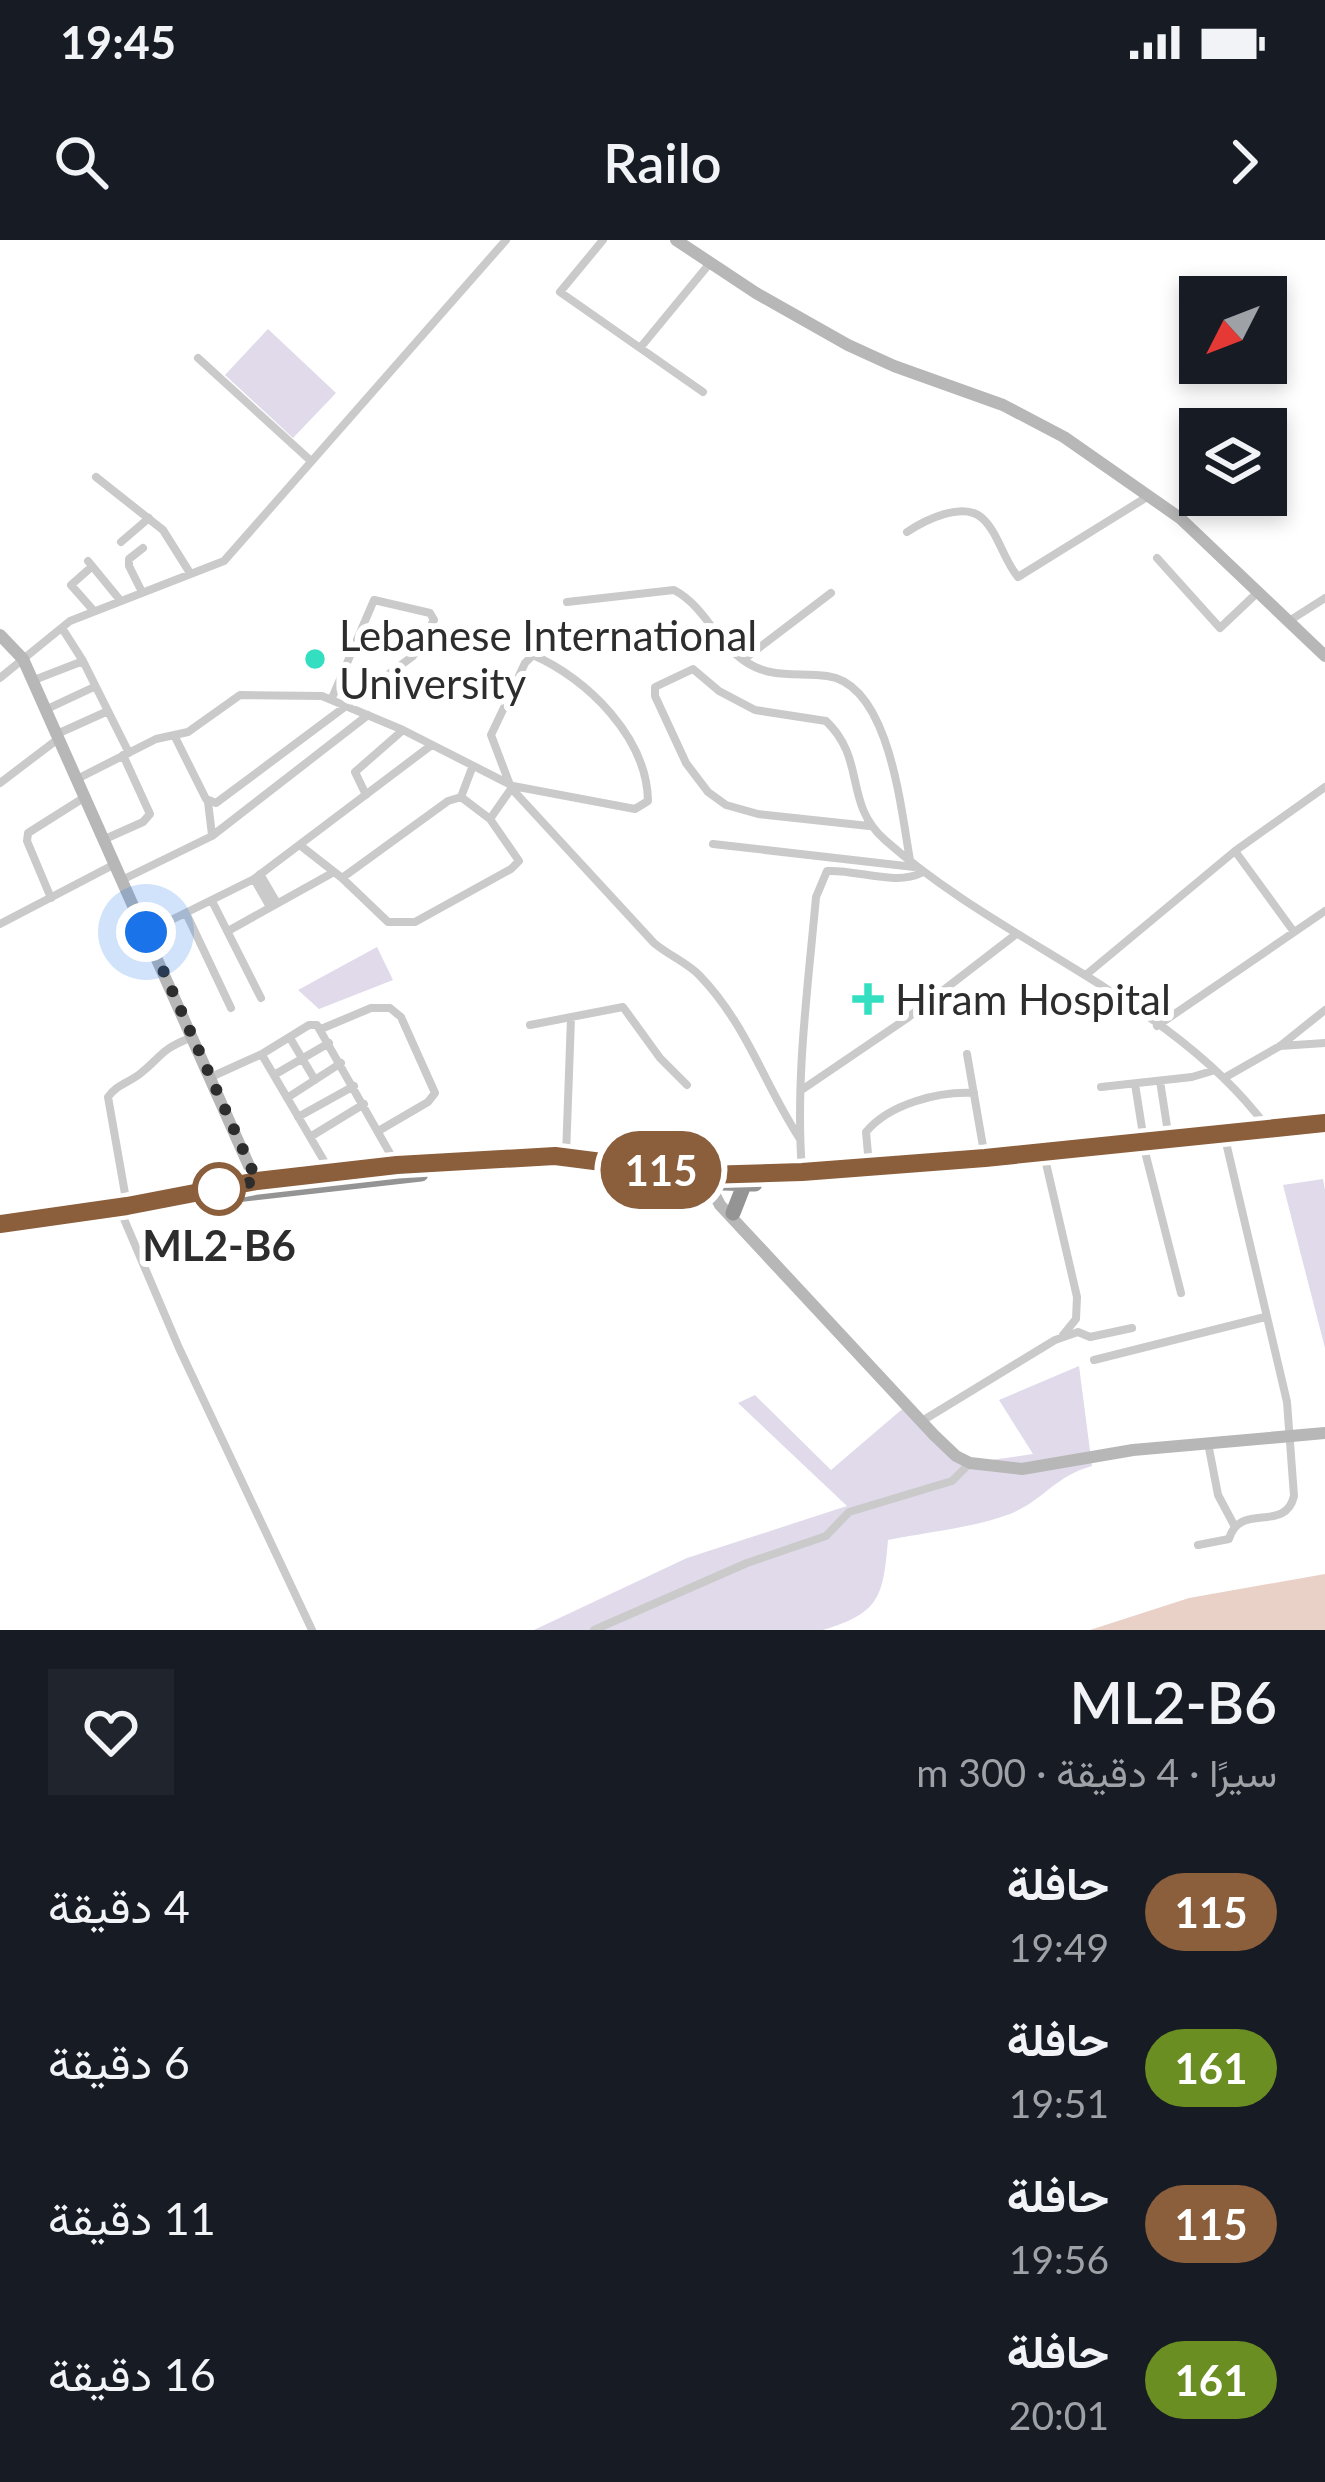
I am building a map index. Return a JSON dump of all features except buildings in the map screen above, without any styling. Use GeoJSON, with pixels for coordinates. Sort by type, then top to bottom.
{"type":"FeatureCollection","features":[{"type":"Feature","properties":{"kind":"highway"},"geometry":{"type":"LineString","coordinates":[[0,1227],[397,1165],[566,1156],[744,1185],[1046,1159],[1169,1138],[1224,1137],[1267,1127],[1325,1127]]}},
{"type":"Feature","properties":{"kind":"highway"},"geometry":{"type":"LineString","coordinates":[[258,1187],[537,1164],[713,1180],[1325,1127]]}},
{"type":"Feature","properties":{"kind":"highway"},"geometry":{"type":"LineString","coordinates":[[734,1215],[744,1185]]}},
{"type":"Feature","properties":{"kind":"main road"},"geometry":{"type":"LineString","coordinates":[[676,240],[876,359],[1038,421],[1199,535],[1325,656]]}},
{"type":"Feature","properties":{"kind":"main road"},"geometry":{"type":"LineString","coordinates":[[0,635],[23,659],[258,1187]]}},
{"type":"Feature","properties":{"kind":"main road"},"geometry":{"type":"LineString","coordinates":[[713,1180],[720,1204],[946,1448],[970,1463],[1022,1469],[1133,1450],[1325,1433]]}},
{"type":"Feature","properties":{"kind":"street"},"geometry":{"type":"LineString","coordinates":[[0,679],[62,628],[93,610],[224,561],[506,240]]}},
{"type":"Feature","properties":{"kind":"street"},"geometry":{"type":"LineString","coordinates":[[603,240],[560,292],[703,392]]}},
{"type":"Feature","properties":{"kind":"street"},"geometry":{"type":"LineString","coordinates":[[640,348],[710,263]]}},
{"type":"Feature","properties":{"kind":"street"},"geometry":{"type":"LineString","coordinates":[[198,358],[311,461]]}},
{"type":"Feature","properties":{"kind":"street"},"geometry":{"type":"LineString","coordinates":[[96,477],[148,518],[178,550],[190,573]]}},
{"type":"Feature","properties":{"kind":"street"},"geometry":{"type":"LineString","coordinates":[[908,532],[942,515],[972,513],[983,518],[1018,577],[1148,496]]}},
{"type":"Feature","properties":{"kind":"street"},"geometry":{"type":"LineString","coordinates":[[121,542],[148,518]]}},
{"type":"Feature","properties":{"kind":"street"},"geometry":{"type":"LineString","coordinates":[[142,548],[129,566],[142,592]]}},
{"type":"Feature","properties":{"kind":"street"},"geometry":{"type":"LineString","coordinates":[[1156,558],[1220,628],[1258,592]]}},
{"type":"Feature","properties":{"kind":"street"},"geometry":{"type":"LineString","coordinates":[[93,610],[71,587],[88,565],[120,600]]}},
{"type":"Feature","properties":{"kind":"street"},"geometry":{"type":"LineString","coordinates":[[567,602],[674,590],[697,606],[743,660],[782,675],[835,677],[866,705],[884,730],[916,867],[908,879],[842,870],[823,876],[816,897],[802,1089],[802,1172]]}},
{"type":"Feature","properties":{"kind":"street"},"geometry":{"type":"LineString","coordinates":[[743,660],[831,592]]}},
{"type":"Feature","properties":{"kind":"street"},"geometry":{"type":"LineString","coordinates":[[1287,622],[1325,598]]}},
{"type":"Feature","properties":{"kind":"street"},"geometry":{"type":"LineString","coordinates":[[208,802],[216,803],[417,652],[434,620],[430,613],[374,601],[332,698]]}},
{"type":"Feature","properties":{"kind":"street"},"geometry":{"type":"LineString","coordinates":[[62,628],[107,711],[150,814],[143,822],[105,838]]}},
{"type":"Feature","properties":{"kind":"street"},"geometry":{"type":"LineString","coordinates":[[77,779],[156,739],[188,732],[240,695],[332,698],[512,787],[635,809],[649,801],[633,750],[612,715],[580,682],[533,656],[524,663],[491,735],[512,787],[654,943],[694,970],[734,1014],[800,1139]]}},
{"type":"Feature","properties":{"kind":"street"},"geometry":{"type":"LineString","coordinates":[[32,681],[83,661]]}},
{"type":"Feature","properties":{"kind":"street"},"geometry":{"type":"LineString","coordinates":[[869,826],[758,814],[717,799],[676,747],[655,687],[693,669],[719,691],[754,710],[826,721],[848,747],[869,826],[916,867],[1015,935],[1087,974],[1157,1025],[1224,1078],[1267,1127]]}},
{"type":"Feature","properties":{"kind":"street"},"geometry":{"type":"LineString","coordinates":[[45,710],[94,687]]}},
{"type":"Feature","properties":{"kind":"street"},"geometry":{"type":"LineString","coordinates":[[0,782],[57,737],[107,711]]}},
{"type":"Feature","properties":{"kind":"street"},"geometry":{"type":"LineString","coordinates":[[124,880],[212,836],[368,716]]}},
{"type":"Feature","properties":{"kind":"street"},"geometry":{"type":"LineString","coordinates":[[366,795],[355,772],[403,730]]}},
{"type":"Feature","properties":{"kind":"street"},"geometry":{"type":"LineString","coordinates":[[175,736],[208,802],[212,836]]}},
{"type":"Feature","properties":{"kind":"street"},"geometry":{"type":"LineString","coordinates":[[146,932],[257,877],[429,747]]}},
{"type":"Feature","properties":{"kind":"street"},"geometry":{"type":"LineString","coordinates":[[228,931],[338,874],[460,797],[472,768]]}},
{"type":"Feature","properties":{"kind":"street"},"geometry":{"type":"LineString","coordinates":[[490,820],[512,787]]}},
{"type":"Feature","properties":{"kind":"street"},"geometry":{"type":"LineString","coordinates":[[1087,974],[1235,850],[1325,787]]}},
{"type":"Feature","properties":{"kind":"street"},"geometry":{"type":"LineString","coordinates":[[51,898],[27,841],[28,833],[85,797]]}},
{"type":"Feature","properties":{"kind":"street"},"geometry":{"type":"LineString","coordinates":[[301,845],[388,922],[415,922],[516,865],[515,851],[490,820],[460,797]]}},
{"type":"Feature","properties":{"kind":"street"},"geometry":{"type":"LineString","coordinates":[[712,844],[916,867]]}},
{"type":"Feature","properties":{"kind":"street"},"geometry":{"type":"LineString","coordinates":[[1235,850],[1294,932]]}},
{"type":"Feature","properties":{"kind":"street"},"geometry":{"type":"LineString","coordinates":[[0,924],[117,864]]}},
{"type":"Feature","properties":{"kind":"street"},"geometry":{"type":"LineString","coordinates":[[257,877],[274,905]]}},
{"type":"Feature","properties":{"kind":"street"},"geometry":{"type":"LineString","coordinates":[[212,902],[261,998]]}},
{"type":"Feature","properties":{"kind":"street"},"geometry":{"type":"LineString","coordinates":[[1157,1025],[1325,911]]}},
{"type":"Feature","properties":{"kind":"street"},"geometry":{"type":"LineString","coordinates":[[186,913],[231,1007]]}},
{"type":"Feature","properties":{"kind":"street"},"geometry":{"type":"LineString","coordinates":[[802,1089],[906,1019],[1015,935]]}},
{"type":"Feature","properties":{"kind":"street"},"geometry":{"type":"LineString","coordinates":[[321,1029],[370,1007],[395,1009],[401,1017],[434,1093],[428,1102],[380,1130]]}},
{"type":"Feature","properties":{"kind":"street"},"geometry":{"type":"LineString","coordinates":[[530,1025],[623,1007],[660,1058],[687,1085]]}},
{"type":"Feature","properties":{"kind":"street"},"geometry":{"type":"LineString","coordinates":[[1224,1078],[1280,1046],[1325,1010]]}},
{"type":"Feature","properties":{"kind":"street"},"geometry":{"type":"LineString","coordinates":[[566,1156],[571,1018]]}},
{"type":"Feature","properties":{"kind":"street"},"geometry":{"type":"LineString","coordinates":[[211,1077],[314,1024],[397,1165]]}},
{"type":"Feature","properties":{"kind":"street"},"geometry":{"type":"LineString","coordinates":[[192,1037],[159,1052],[142,1072],[108,1097],[124,1209],[179,1348],[312,1630]]}},
{"type":"Feature","properties":{"kind":"street"},"geometry":{"type":"LineString","coordinates":[[290,1038],[315,1080]]}},
{"type":"Feature","properties":{"kind":"street"},"geometry":{"type":"LineString","coordinates":[[1280,1046],[1325,1042]]}},
{"type":"Feature","properties":{"kind":"street"},"geometry":{"type":"LineString","coordinates":[[274,1075],[329,1043]]}},
{"type":"Feature","properties":{"kind":"street"},"geometry":{"type":"LineString","coordinates":[[262,1054],[331,1173]]}},
{"type":"Feature","properties":{"kind":"street"},"geometry":{"type":"LineString","coordinates":[[967,1054],[985,1158]]}},
{"type":"Feature","properties":{"kind":"street"},"geometry":{"type":"LineString","coordinates":[[287,1098],[341,1063]]}},
{"type":"Feature","properties":{"kind":"street"},"geometry":{"type":"LineString","coordinates":[[1101,1087],[1214,1070]]}},
{"type":"Feature","properties":{"kind":"street"},"geometry":{"type":"LineString","coordinates":[[1160,1081],[1169,1138]]}},
{"type":"Feature","properties":{"kind":"street"},"geometry":{"type":"LineString","coordinates":[[1135,1084],[1144,1144],[1181,1293]]}},
{"type":"Feature","properties":{"kind":"street"},"geometry":{"type":"LineString","coordinates":[[298,1117],[353,1086]]}},
{"type":"Feature","properties":{"kind":"street"},"geometry":{"type":"LineString","coordinates":[[869,1167],[866,1132],[871,1125],[907,1104],[974,1093]]}},
{"type":"Feature","properties":{"kind":"street"},"geometry":{"type":"LineString","coordinates":[[310,1136],[364,1104]]}},
{"type":"Feature","properties":{"kind":"street"},"geometry":{"type":"LineString","coordinates":[[1224,1137],[1292,1435],[1291,1507],[1234,1525]]}},
{"type":"Feature","properties":{"kind":"street"},"geometry":{"type":"LineString","coordinates":[[922,1421],[1073,1325],[1078,1304],[1046,1159]]}},
{"type":"Feature","properties":{"kind":"street"},"geometry":{"type":"LineString","coordinates":[[1094,1360],[1265,1316]]}},
{"type":"Feature","properties":{"kind":"street"},"geometry":{"type":"LineString","coordinates":[[1055,1340],[1078,1332],[1090,1337],[1132,1328]]}},
{"type":"Feature","properties":{"kind":"street"},"geometry":{"type":"LineString","coordinates":[[1198,1545],[1229,1539],[1234,1525],[1219,1495],[1208,1443]]}},
{"type":"Feature","properties":{"kind":"street"},"geometry":{"type":"LineString","coordinates":[[594,1630],[747,1563],[826,1536],[849,1512],[952,1480],[970,1463]]}},
{"type":"Feature","properties":{"kind":"shaded area"},"geometry":{"type":"Polygon","coordinates":[[[268,329],[336,393],[293,438],[225,375],[268,329]]]}},
{"type":"Feature","properties":{"kind":"shaded area"},"geometry":{"type":"Polygon","coordinates":[[[377,947],[393,980],[319,1009],[298,990],[377,947]]]}},
{"type":"Feature","properties":{"kind":"shaded area"},"geometry":{"type":"Polygon","coordinates":[[[1323,1179],[1325,1190],[1325,1348],[1283,1185],[1323,1179]]]}},
{"type":"Feature","properties":{"kind":"shaded area"},"geometry":{"type":"Polygon","coordinates":[[[1079,1366],[1092,1466],[1010,1514],[888,1540],[884,1576],[875,1600],[842,1624],[823,1630],[534,1630],[687,1558],[847,1506],[738,1403],[755,1395],[831,1470],[907,1405],[970,1463],[1033,1454],[999,1400],[1079,1366]]]}},
{"type":"Feature","properties":{"kind":"shaded area"},"geometry":{"type":"Polygon","coordinates":[[[1325,1574],[1325,1630],[1090,1630],[1189,1598],[1325,1574]]]}},
{"type":"Feature","properties":{"kind":"bus line","name":"115"},"geometry":{"type":"LineString","coordinates":[[0,1224],[257,1181],[397,1165],[555,1156],[704,1175],[802,1172],[1325,1123]]}},
{"type":"Feature","properties":{"kind":"place","name":"Lebanese International University"},"geometry":{"type":"Point","coordinates":[315,659]}},
{"type":"Feature","properties":{"kind":"place","name":"Hiram Hospital"},"geometry":{"type":"Point","coordinates":[868,999]}},
{"type":"Feature","properties":{"kind":"place","name":"ML2-B6"},"geometry":{"type":"Point","coordinates":[219,1189]}},
{"type":"Feature","properties":{"kind":"route"},"geometry":{"type":"LineString","coordinates":[[146,932],[257,1181],[219,1189]]}}]}
